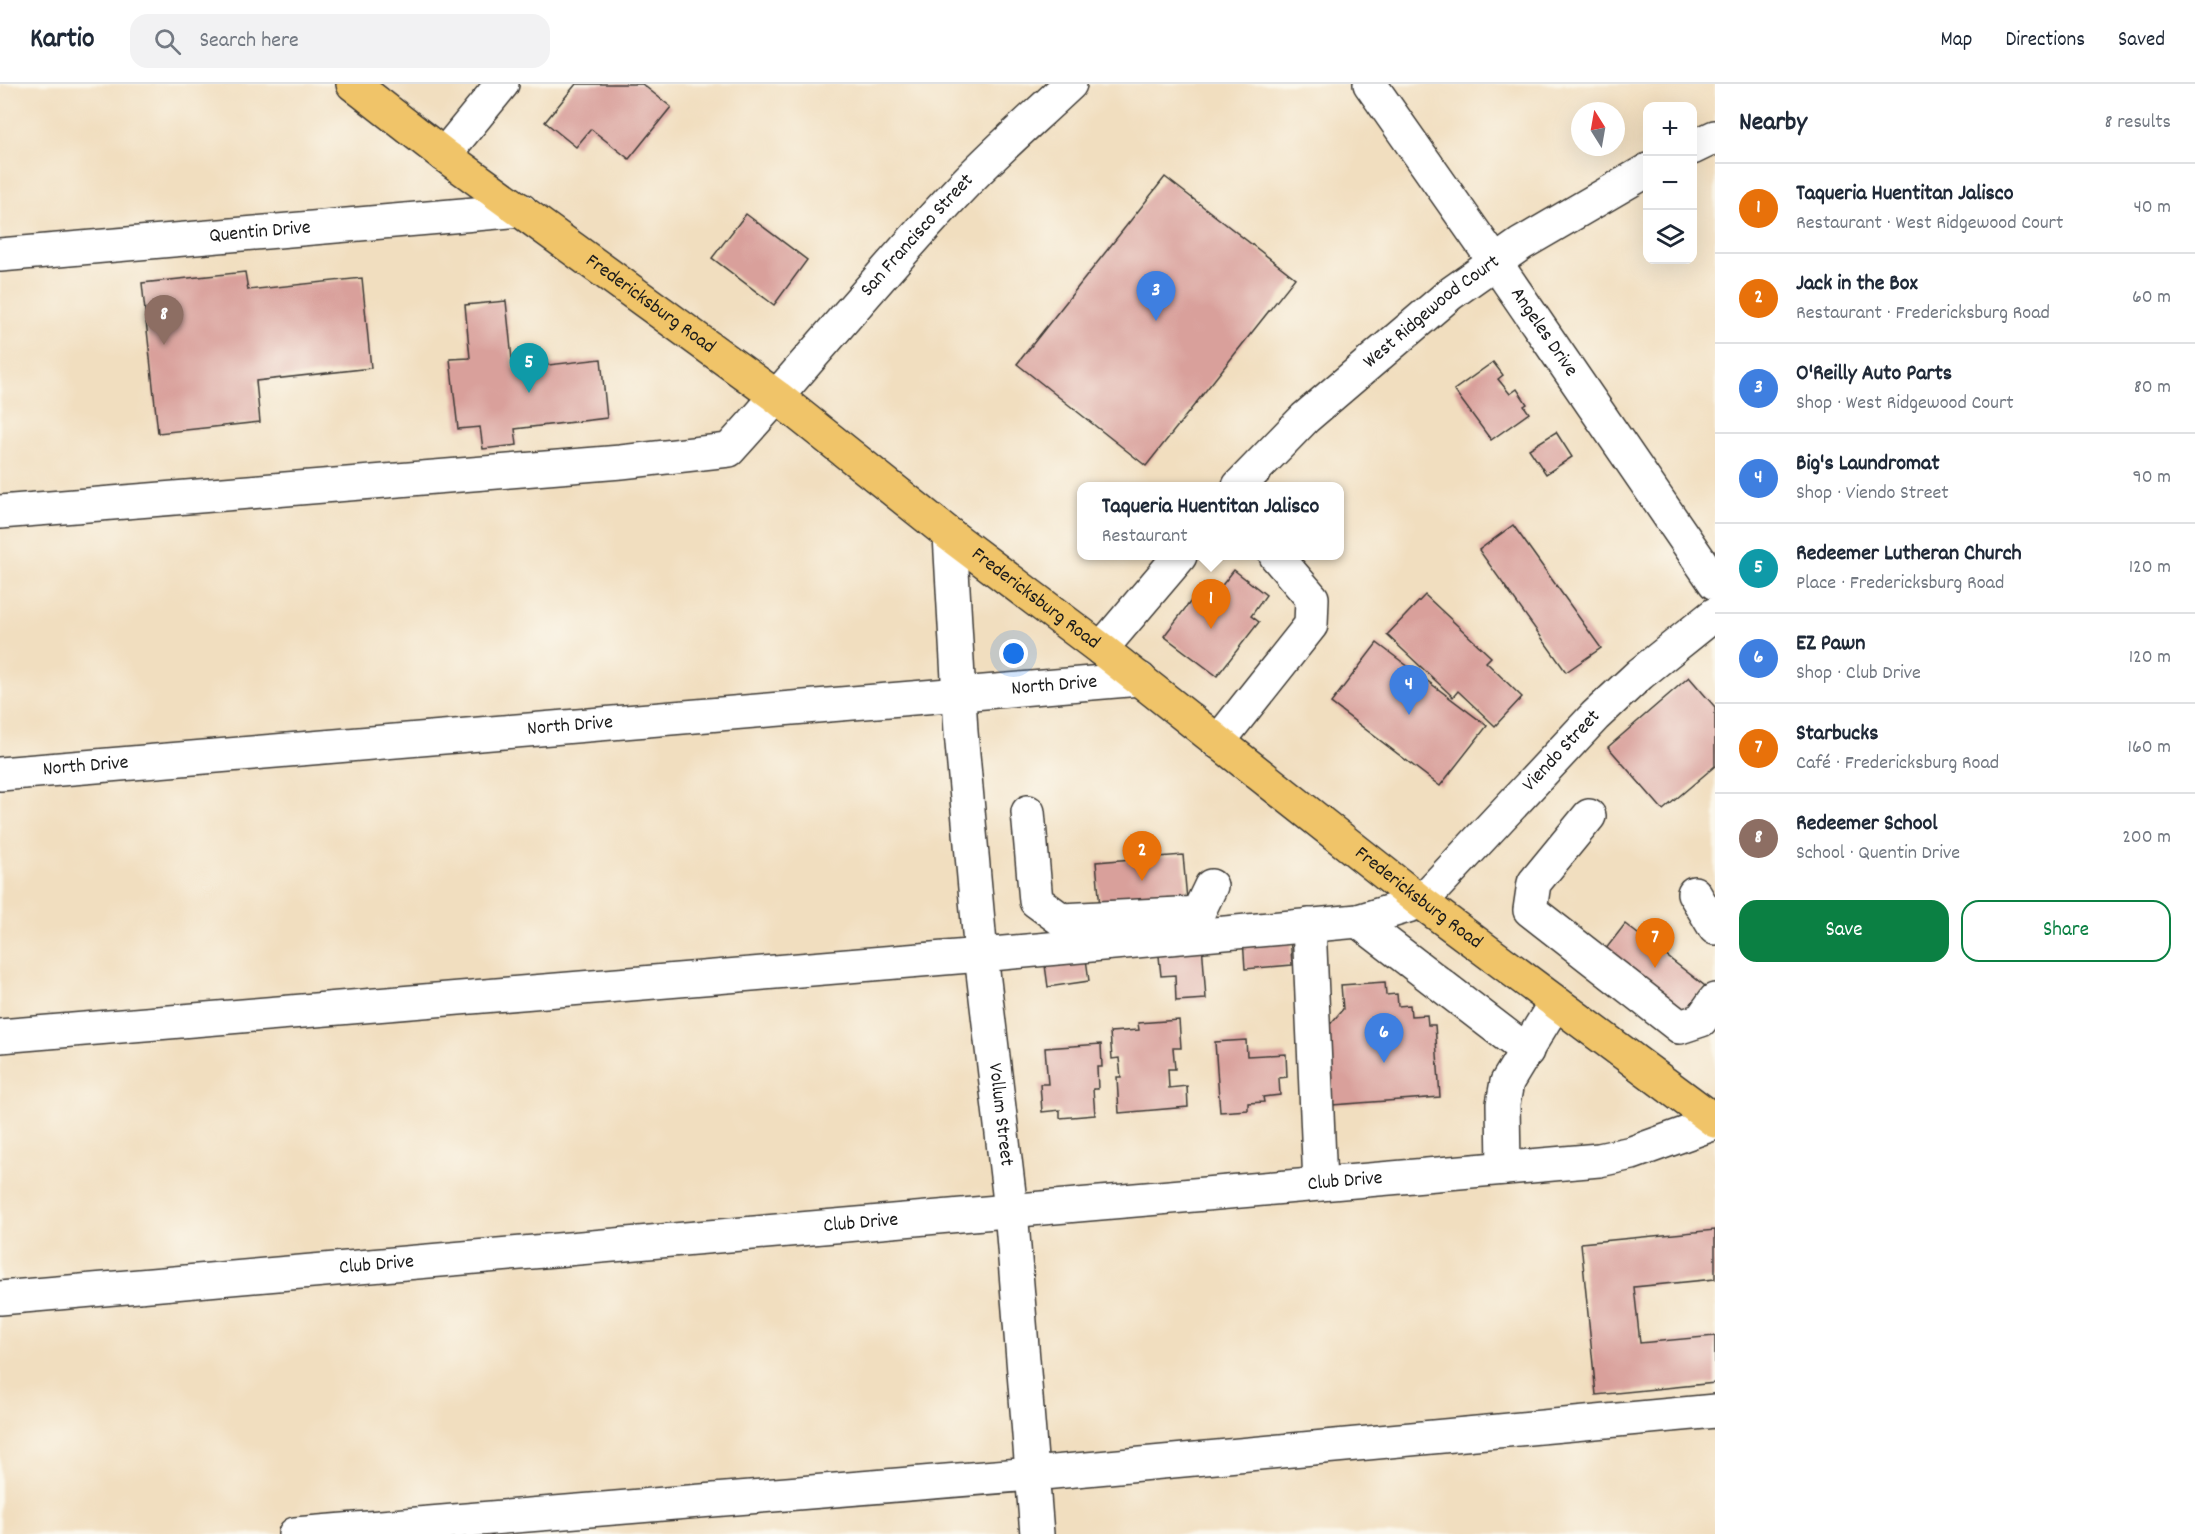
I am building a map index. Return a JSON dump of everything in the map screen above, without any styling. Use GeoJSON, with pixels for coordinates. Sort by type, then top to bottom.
{"type":"FeatureCollection","features":[{"type":"Feature","properties":{"kind":"main road","name":"Fredericksburg Road"},"geometry":{"type":"LineString","coordinates":[[352,84],[444,155],[777,397],[950,535],[1140,679],[1421,902],[1715,1122]]}},
{"type":"Feature","properties":{"kind":"street"},"geometry":{"type":"LineString","coordinates":[[444,155],[502,84]]}},
{"type":"Feature","properties":{"kind":"street","name":"San Francisco Street"},"geometry":{"type":"LineString","coordinates":[[0,512],[621,462],[729,450],[777,397],[864,293],[957,192],[1070,84]]}},
{"type":"Feature","properties":{"kind":"street","name":"Angeles Drive"},"geometry":{"type":"LineString","coordinates":[[1370,84],[1715,583]]}},
{"type":"Feature","properties":{"kind":"street"},"geometry":{"type":"LineString","coordinates":[[1697,146],[1715,137]]}},
{"type":"Feature","properties":{"kind":"street","name":"West Ridgewood Court"},"geometry":{"type":"LineString","coordinates":[[1243,482],[1305,418],[1450,294],[1521,244],[1643,172]]}},
{"type":"Feature","properties":{"kind":"street","name":"Quentin Drive"},"geometry":{"type":"LineString","coordinates":[[0,255],[520,210]]}},
{"type":"Feature","properties":{"kind":"street","name":"Vollum Street"},"geometry":{"type":"LineString","coordinates":[[950,535],[957,694],[981,955],[1011,1210],[1037,1534]]}},
{"type":"Feature","properties":{"kind":"street"},"geometry":{"type":"LineString","coordinates":[[1101,649],[1176,560]]}},
{"type":"Feature","properties":{"kind":"street"},"geometry":{"type":"LineString","coordinates":[[1218,742],[1311,625],[1312,598],[1280,560]]}},
{"type":"Feature","properties":{"kind":"street","name":"Viendo Street"},"geometry":{"type":"LineString","coordinates":[[1421,902],[1595,716],[1640,674],[1715,614]]}},
{"type":"Feature","properties":{"kind":"street","name":"North Drive"},"geometry":{"type":"LineString","coordinates":[[0,774],[1140,679]]}},
{"type":"Feature","properties":{"kind":"street"},"geometry":{"type":"LineString","coordinates":[[1028,812],[1036,901],[1062,920],[1198,913],[1211,886]]}},
{"type":"Feature","properties":{"kind":"street"},"geometry":{"type":"LineString","coordinates":[[1589,816],[1534,883],[1530,910],[1680,1027],[1701,1020],[1715,1000]]}},
{"type":"Feature","properties":{"kind":"street"},"geometry":{"type":"LineString","coordinates":[[1694,893],[1715,928]]}},
{"type":"Feature","properties":{"kind":"street"},"geometry":{"type":"LineString","coordinates":[[0,1036],[981,955],[1358,921],[1421,902]]}},
{"type":"Feature","properties":{"kind":"street"},"geometry":{"type":"LineString","coordinates":[[1358,921],[1527,1051]]}},
{"type":"Feature","properties":{"kind":"street"},"geometry":{"type":"LineString","coordinates":[[1309,925],[1320,1184]]}},
{"type":"Feature","properties":{"kind":"street"},"geometry":{"type":"LineString","coordinates":[[1504,1168],[1503,1104],[1508,1082],[1556,1003]]}},
{"type":"Feature","properties":{"kind":"street","name":"Club Drive"},"geometry":{"type":"LineString","coordinates":[[0,1298],[1599,1160],[1632,1153],[1678,1138],[1715,1122]]}},
{"type":"Feature","properties":{"kind":"street"},"geometry":{"type":"LineString","coordinates":[[295,1534],[1032,1474],[1715,1411]]}},
{"type":"Feature","properties":{"kind":"building"},"geometry":{"type":"Polygon","coordinates":[[[576,84],[642,84],[671,107],[629,159],[591,129],[576,147],[545,122],[576,84]]]}},
{"type":"Feature","properties":{"kind":"building"},"geometry":{"type":"Polygon","coordinates":[[[1165,177],[1295,278],[1146,466],[1017,364],[1165,177]]]}},
{"type":"Feature","properties":{"kind":"building"},"geometry":{"type":"Polygon","coordinates":[[[746,214],[807,260],[774,305],[712,258],[746,214]]]}},
{"type":"Feature","properties":{"kind":"building"},"geometry":{"type":"Polygon","coordinates":[[[245,272],[248,290],[362,278],[371,368],[256,381],[260,422],[158,433],[142,283],[245,272]]]}},
{"type":"Feature","properties":{"kind":"building"},"geometry":{"type":"Polygon","coordinates":[[[506,301],[513,369],[601,359],[607,418],[515,429],[517,445],[483,449],[480,427],[458,429],[450,359],[470,358],[465,305],[506,301]]]}},
{"type":"Feature","properties":{"kind":"building"},"geometry":{"type":"Polygon","coordinates":[[[1493,362],[1503,375],[1498,379],[1510,394],[1517,389],[1527,404],[1524,406],[1529,413],[1491,440],[1454,390],[1493,362]]]}},
{"type":"Feature","properties":{"kind":"building"},"geometry":{"type":"Polygon","coordinates":[[[1556,432],[1572,457],[1546,474],[1529,449],[1556,432]]]}},
{"type":"Feature","properties":{"kind":"building"},"geometry":{"type":"Polygon","coordinates":[[[1513,525],[1601,648],[1566,672],[1479,550],[1513,525]]]}},
{"type":"Feature","properties":{"kind":"building"},"geometry":{"type":"Polygon","coordinates":[[[1234,570],[1266,595],[1251,616],[1259,622],[1217,676],[1164,636],[1204,584],[1216,593],[1234,570]]]}},
{"type":"Feature","properties":{"kind":"building"},"geometry":{"type":"Polygon","coordinates":[[[1425,595],[1491,657],[1486,662],[1522,697],[1495,726],[1458,691],[1453,697],[1387,635],[1425,595]]]}},
{"type":"Feature","properties":{"kind":"building"},"geometry":{"type":"Polygon","coordinates":[[[1377,643],[1487,726],[1440,786],[1331,703],[1377,643]]]}},
{"type":"Feature","properties":{"kind":"building"},"geometry":{"type":"Polygon","coordinates":[[[1689,677],[1715,707],[1715,766],[1663,810],[1608,747],[1689,677]]]}},
{"type":"Feature","properties":{"kind":"building"},"geometry":{"type":"Polygon","coordinates":[[[1183,855],[1187,900],[1100,907],[1096,862],[1183,855]]]}},
{"type":"Feature","properties":{"kind":"building"},"geometry":{"type":"Polygon","coordinates":[[[1625,924],[1705,986],[1685,1012],[1605,950],[1625,924]]]}},
{"type":"Feature","properties":{"kind":"building"},"geometry":{"type":"Polygon","coordinates":[[[1290,935],[1292,965],[1245,969],[1243,939],[1290,935]]]}},
{"type":"Feature","properties":{"kind":"building"},"geometry":{"type":"Polygon","coordinates":[[[1202,943],[1206,999],[1176,1001],[1175,975],[1161,976],[1158,946],[1202,943]]]}},
{"type":"Feature","properties":{"kind":"building"},"geometry":{"type":"Polygon","coordinates":[[[1086,959],[1089,981],[1048,987],[1045,965],[1086,959]]]}},
{"type":"Feature","properties":{"kind":"building"},"geometry":{"type":"Polygon","coordinates":[[[1385,982],[1386,995],[1397,994],[1398,1006],[1410,1005],[1411,1016],[1427,1015],[1428,1025],[1435,1025],[1440,1097],[1332,1105],[1327,1028],[1343,1009],[1341,985],[1385,982]]]}},
{"type":"Feature","properties":{"kind":"building"},"geometry":{"type":"Polygon","coordinates":[[[1179,1020],[1181,1048],[1173,1048],[1175,1069],[1168,1069],[1169,1088],[1187,1086],[1188,1107],[1119,1113],[1117,1077],[1121,1077],[1119,1058],[1112,1059],[1110,1032],[1139,1030],[1138,1023],[1179,1020]]]}},
{"type":"Feature","properties":{"kind":"building"},"geometry":{"type":"Polygon","coordinates":[[[1246,1040],[1247,1056],[1286,1054],[1287,1077],[1279,1078],[1280,1095],[1263,1097],[1264,1102],[1248,1103],[1248,1110],[1220,1112],[1215,1042],[1246,1040]]]}},
{"type":"Feature","properties":{"kind":"building"},"geometry":{"type":"Polygon","coordinates":[[[1101,1044],[1102,1067],[1097,1067],[1098,1089],[1093,1089],[1095,1115],[1060,1118],[1060,1110],[1042,1112],[1040,1084],[1048,1084],[1045,1048],[1101,1044]]]}},
{"type":"Feature","properties":{"kind":"building"},"geometry":{"type":"Polygon","coordinates":[[[1715,1230],[1715,1279],[1634,1287],[1640,1343],[1715,1336],[1715,1383],[1596,1395],[1581,1243],[1715,1230]]]}},
{"type":"Feature","properties":{"kind":"place","name":"O'Reilly Auto Parts"},"geometry":{"type":"Point","coordinates":[1156,321]}},
{"type":"Feature","properties":{"kind":"place","name":"Redeemer School"},"geometry":{"type":"Point","coordinates":[164,345]}},
{"type":"Feature","properties":{"kind":"place","name":"Redeemer Lutheran Church"},"geometry":{"type":"Point","coordinates":[529,393]}},
{"type":"Feature","properties":{"kind":"place","name":"Taqueria Huentitan Jalisco"},"geometry":{"type":"Point","coordinates":[1211,629]}},
{"type":"Feature","properties":{"kind":"place","name":"Big's Laundromat"},"geometry":{"type":"Point","coordinates":[1409,715]}},
{"type":"Feature","properties":{"kind":"place","name":"Jack in the Box"},"geometry":{"type":"Point","coordinates":[1142,881]}},
{"type":"Feature","properties":{"kind":"place","name":"Starbucks"},"geometry":{"type":"Point","coordinates":[1655,968]}},
{"type":"Feature","properties":{"kind":"place","name":"EZ Pawn"},"geometry":{"type":"Point","coordinates":[1384,1063]}}]}
